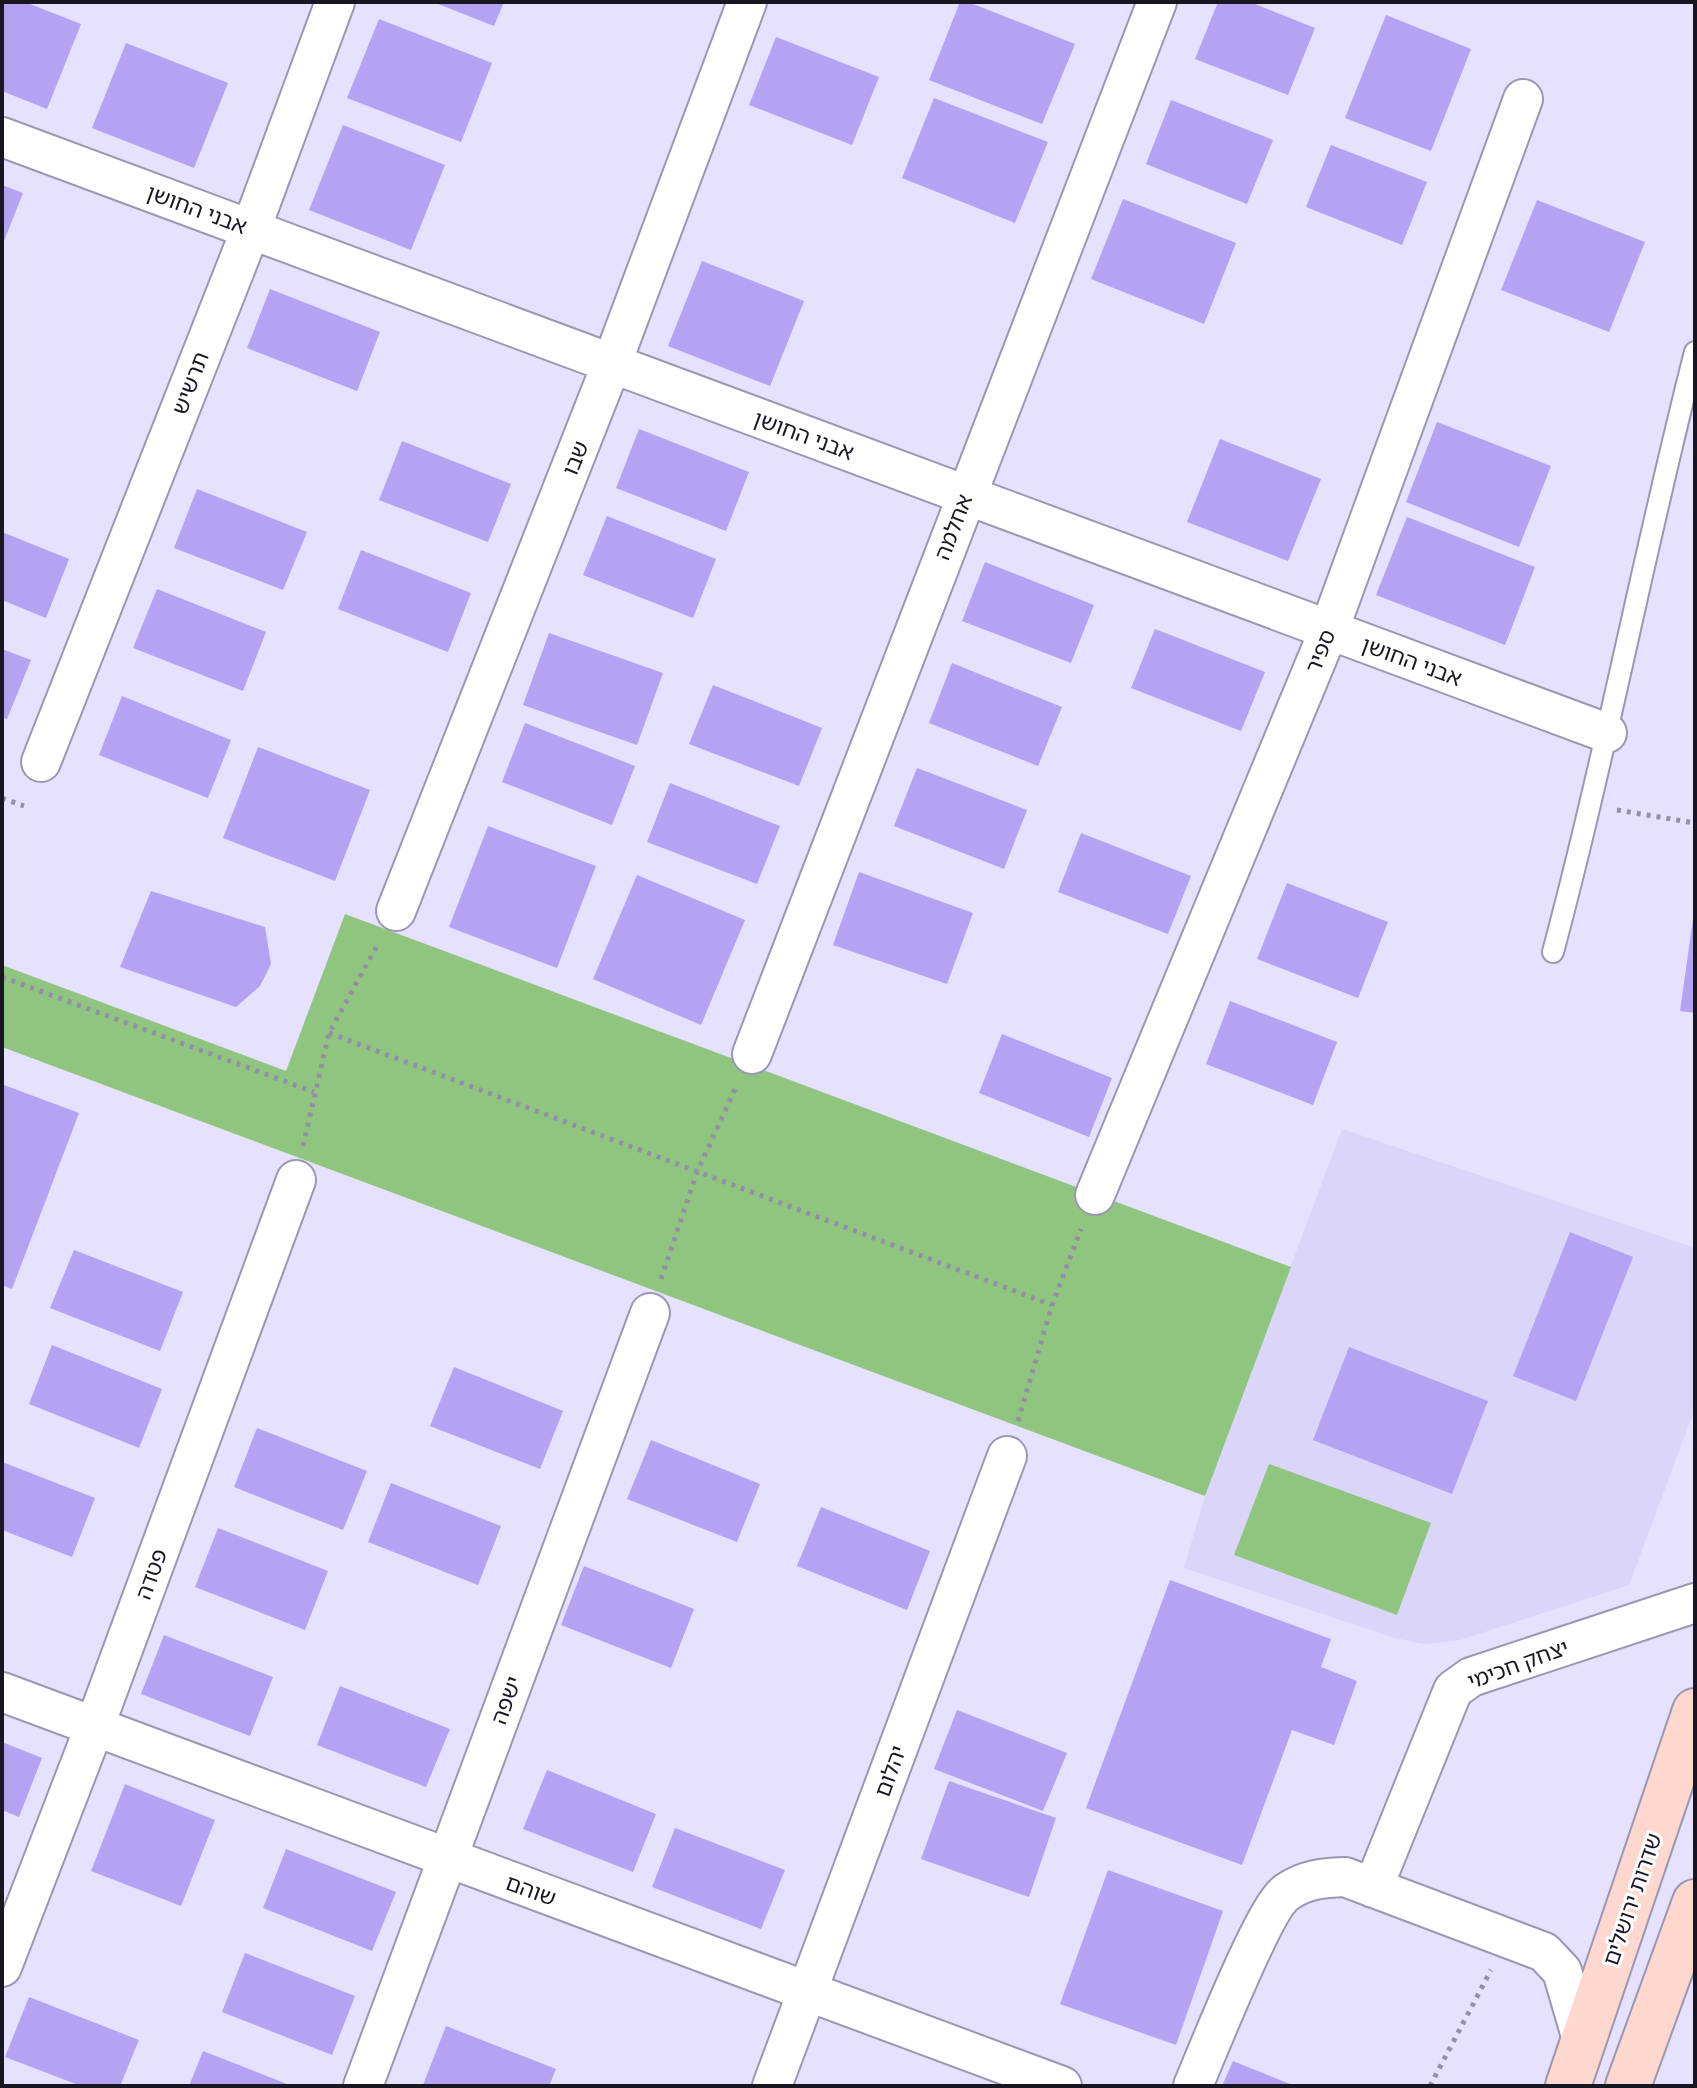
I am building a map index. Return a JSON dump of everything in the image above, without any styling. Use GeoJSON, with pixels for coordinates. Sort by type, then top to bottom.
{"type":"FeatureCollection","features":[{"type":"Feature","properties":{"kind":"main road","name":"שדרות ירושלים"},"geometry":{"type":"LineString","coordinates":[[1568,2086],[1695,1711]]}},
{"type":"Feature","properties":{"kind":"main road"},"geometry":{"type":"LineString","coordinates":[[1628,2086],[1695,1902]]}},
{"type":"Feature","properties":{"kind":"street","name":"תרשיש"},"geometry":{"type":"LineString","coordinates":[[41,762],[251,229],[335,2]]}},
{"type":"Feature","properties":{"kind":"street","name":"שבו"},"geometry":{"type":"LineString","coordinates":[[396,911],[612,363],[747,2]]}},
{"type":"Feature","properties":{"kind":"street","name":"אחלמה"},"geometry":{"type":"LineString","coordinates":[[752,1054],[1157,2]]}},
{"type":"Feature","properties":{"kind":"street","name":"ספיר"},"geometry":{"type":"LineString","coordinates":[[1095,1195],[1329,630],[1523,99]]}},
{"type":"Feature","properties":{"kind":"street","name":"אבני החושן"},"geometry":{"type":"LineString","coordinates":[[2,137],[1607,733]]}},
{"type":"Feature","properties":{"kind":"street","name":"פטדה"},"geometry":{"type":"LineString","coordinates":[[2,1967],[94,1728],[296,1180]]}},
{"type":"Feature","properties":{"kind":"street","name":"ישפה"},"geometry":{"type":"LineString","coordinates":[[363,2086],[650,1313]]}},
{"type":"Feature","properties":{"kind":"street","name":"יהלום"},"geometry":{"type":"LineString","coordinates":[[772,2086],[1007,1456]]}},
{"type":"Feature","properties":{"kind":"street","name":"יצחק חכימי"},"geometry":{"type":"LineString","coordinates":[[1373,1888],[1453,1690],[1471,1677],[1695,1603]]}},
{"type":"Feature","properties":{"kind":"street","name":"שוהם"},"geometry":{"type":"LineString","coordinates":[[2,1692],[1062,2086]]}},
{"type":"Feature","properties":{"kind":"street"},"geometry":{"type":"LineString","coordinates":[[1193,2086],[1267,1920],[1283,1893],[1310,1879],[1345,1877],[1544,1952],[1562,1971],[1583,2043]]}},
{"type":"Feature","properties":{"kind":"lane"},"geometry":{"type":"LineString","coordinates":[[1553,952],[1607,733],[1657,501],[1695,352]]}},
{"type":"Feature","properties":{"kind":"path"},"geometry":{"type":"LineString","coordinates":[[2,798],[24,806]]}},
{"type":"Feature","properties":{"kind":"path"},"geometry":{"type":"LineString","coordinates":[[1590,805],[1695,823]]}},
{"type":"Feature","properties":{"kind":"path"},"geometry":{"type":"LineString","coordinates":[[296,1180],[329,1033],[396,911]]}},
{"type":"Feature","properties":{"kind":"path"},"geometry":{"type":"LineString","coordinates":[[2,977],[314,1092]]}},
{"type":"Feature","properties":{"kind":"path"},"geometry":{"type":"LineString","coordinates":[[329,1033],[1052,1305]]}},
{"type":"Feature","properties":{"kind":"path"},"geometry":{"type":"LineString","coordinates":[[650,1313],[697,1172],[752,1054]]}},
{"type":"Feature","properties":{"kind":"path"},"geometry":{"type":"LineString","coordinates":[[1007,1456],[1052,1305],[1095,1195]]}},
{"type":"Feature","properties":{"kind":"path"},"geometry":{"type":"LineString","coordinates":[[1430,2086],[1507,1938]]}},
{"type":"Feature","properties":{"kind":"shaded area"},"geometry":{"type":"Polygon","coordinates":[[[1342,1129],[1695,1248],[1695,1408],[1629,1585],[1460,1640],[1425,1644],[1395,1638],[1184,1568],[1205,1496],[1342,1129]]]}},
{"type":"Feature","properties":{"kind":"green space"},"geometry":{"type":"Polygon","coordinates":[[[345,914],[1291,1267],[1205,1496],[2,1047],[2,965],[286,1071],[345,914]]]}},
{"type":"Feature","properties":{"kind":"green space"},"geometry":{"type":"Polygon","coordinates":[[[1269,1464],[1431,1523],[1397,1615],[1234,1555],[1269,1464]]]}},
{"type":"Feature","properties":{"kind":"building"},"geometry":{"type":"Polygon","coordinates":[[[2,2],[25,2],[81,24],[47,109],[2,91],[2,2]]]}},
{"type":"Feature","properties":{"kind":"building"},"geometry":{"type":"Polygon","coordinates":[[[433,2],[504,2],[494,26],[433,2]]]}},
{"type":"Feature","properties":{"kind":"building"},"geometry":{"type":"Polygon","coordinates":[[[960,2],[968,2],[1075,44],[1042,124],[929,80],[960,2]]]}},
{"type":"Feature","properties":{"kind":"building"},"geometry":{"type":"Polygon","coordinates":[[[1218,2],[1250,2],[1315,28],[1288,95],[1195,59],[1218,2]]]}},
{"type":"Feature","properties":{"kind":"building"},"geometry":{"type":"Polygon","coordinates":[[[1386,15],[1471,49],[1431,151],[1345,118],[1386,15]]]}},
{"type":"Feature","properties":{"kind":"building"},"geometry":{"type":"Polygon","coordinates":[[[379,19],[492,63],[461,142],[347,98],[379,19]]]}},
{"type":"Feature","properties":{"kind":"building"},"geometry":{"type":"Polygon","coordinates":[[[776,37],[879,77],[852,145],[749,105],[776,37]]]}},
{"type":"Feature","properties":{"kind":"building"},"geometry":{"type":"Polygon","coordinates":[[[126,43],[228,83],[194,168],[92,128],[126,43]]]}},
{"type":"Feature","properties":{"kind":"building"},"geometry":{"type":"Polygon","coordinates":[[[934,98],[1048,142],[1015,223],[902,178],[934,98]]]}},
{"type":"Feature","properties":{"kind":"building"},"geometry":{"type":"Polygon","coordinates":[[[1171,100],[1273,140],[1247,204],[1146,164],[1171,100]]]}},
{"type":"Feature","properties":{"kind":"building"},"geometry":{"type":"Polygon","coordinates":[[[343,125],[445,165],[411,250],[309,210],[343,125]]]}},
{"type":"Feature","properties":{"kind":"building"},"geometry":{"type":"Polygon","coordinates":[[[1331,145],[1427,182],[1402,245],[1306,207],[1331,145]]]}},
{"type":"Feature","properties":{"kind":"building"},"geometry":{"type":"Polygon","coordinates":[[[2,185],[23,193],[2,246],[2,185]]]}},
{"type":"Feature","properties":{"kind":"building"},"geometry":{"type":"Polygon","coordinates":[[[1123,199],[1236,243],[1204,324],[1091,279],[1123,199]]]}},
{"type":"Feature","properties":{"kind":"building"},"geometry":{"type":"Polygon","coordinates":[[[1537,200],[1645,242],[1609,332],[1501,290],[1537,200]]]}},
{"type":"Feature","properties":{"kind":"building"},"geometry":{"type":"Polygon","coordinates":[[[702,261],[804,301],[770,386],[668,346],[702,261]]]}},
{"type":"Feature","properties":{"kind":"building"},"geometry":{"type":"Polygon","coordinates":[[[270,289],[380,332],[357,391],[247,348],[270,289]]]}},
{"type":"Feature","properties":{"kind":"building"},"geometry":{"type":"Polygon","coordinates":[[[1437,422],[1551,466],[1519,547],[1406,502],[1437,422]]]}},
{"type":"Feature","properties":{"kind":"building"},"geometry":{"type":"Polygon","coordinates":[[[639,429],[749,472],[726,531],[616,488],[639,429]]]}},
{"type":"Feature","properties":{"kind":"building"},"geometry":{"type":"Polygon","coordinates":[[[1220,439],[1321,479],[1288,561],[1187,522],[1220,439]]]}},
{"type":"Feature","properties":{"kind":"building"},"geometry":{"type":"Polygon","coordinates":[[[402,441],[511,484],[488,542],[379,500],[402,441]]]}},
{"type":"Feature","properties":{"kind":"building"},"geometry":{"type":"Polygon","coordinates":[[[197,489],[307,532],[283,590],[174,548],[197,489]]]}},
{"type":"Feature","properties":{"kind":"building"},"geometry":{"type":"Polygon","coordinates":[[[607,516],[716,559],[693,618],[583,575],[607,516]]]}},
{"type":"Feature","properties":{"kind":"building"},"geometry":{"type":"Polygon","coordinates":[[[1407,517],[1535,567],[1505,645],[1376,595],[1407,517]]]}},
{"type":"Feature","properties":{"kind":"building"},"geometry":{"type":"Polygon","coordinates":[[[2,532],[69,559],[46,618],[2,600],[2,532]]]}},
{"type":"Feature","properties":{"kind":"building"},"geometry":{"type":"Polygon","coordinates":[[[361,550],[471,593],[448,652],[338,609],[361,550]]]}},
{"type":"Feature","properties":{"kind":"building"},"geometry":{"type":"Polygon","coordinates":[[[985,562],[1094,605],[1071,663],[962,621],[985,562]]]}},
{"type":"Feature","properties":{"kind":"building"},"geometry":{"type":"Polygon","coordinates":[[[157,589],[266,632],[243,691],[133,648],[157,589]]]}},
{"type":"Feature","properties":{"kind":"building"},"geometry":{"type":"Polygon","coordinates":[[[1155,629],[1265,672],[1241,731],[1131,688],[1155,629]]]}},
{"type":"Feature","properties":{"kind":"building"},"geometry":{"type":"Polygon","coordinates":[[[549,633],[663,673],[637,745],[523,705],[549,633]]]}},
{"type":"Feature","properties":{"kind":"building"},"geometry":{"type":"Polygon","coordinates":[[[2,649],[31,660],[7,719],[2,717],[2,649]]]}},
{"type":"Feature","properties":{"kind":"building"},"geometry":{"type":"Polygon","coordinates":[[[952,663],[1062,707],[1038,766],[929,723],[952,663]]]}},
{"type":"Feature","properties":{"kind":"building"},"geometry":{"type":"Polygon","coordinates":[[[713,685],[822,728],[799,786],[689,744],[713,685]]]}},
{"type":"Feature","properties":{"kind":"building"},"geometry":{"type":"Polygon","coordinates":[[[122,696],[231,740],[208,798],[99,755],[122,696]]]}},
{"type":"Feature","properties":{"kind":"building"},"geometry":{"type":"Polygon","coordinates":[[[525,723],[635,766],[612,825],[502,782],[525,723]]]}},
{"type":"Feature","properties":{"kind":"building"},"geometry":{"type":"Polygon","coordinates":[[[258,747],[370,790],[335,881],[223,838],[258,747]]]}},
{"type":"Feature","properties":{"kind":"building"},"geometry":{"type":"Polygon","coordinates":[[[917,768],[1027,810],[1004,869],[894,826],[917,768]]]}},
{"type":"Feature","properties":{"kind":"building"},"geometry":{"type":"Polygon","coordinates":[[[670,783],[780,826],[757,884],[647,842],[670,783]]]}},
{"type":"Feature","properties":{"kind":"building"},"geometry":{"type":"Polygon","coordinates":[[[488,826],[596,866],[557,968],[449,927],[488,826]]]}},
{"type":"Feature","properties":{"kind":"building"},"geometry":{"type":"Polygon","coordinates":[[[1081,833],[1191,876],[1168,934],[1058,892],[1081,833]]]}},
{"type":"Feature","properties":{"kind":"building"},"geometry":{"type":"Polygon","coordinates":[[[859,872],[973,913],[947,984],[833,945],[859,872]]]}},
{"type":"Feature","properties":{"kind":"building"},"geometry":{"type":"Polygon","coordinates":[[[637,875],[745,920],[701,1025],[593,979],[637,875]]]}},
{"type":"Feature","properties":{"kind":"building"},"geometry":{"type":"Polygon","coordinates":[[[1287,883],[1388,922],[1358,998],[1257,959],[1287,883]]]}},
{"type":"Feature","properties":{"kind":"building"},"geometry":{"type":"Polygon","coordinates":[[[151,891],[265,927],[271,964],[260,986],[236,1007],[120,967],[151,891]]]}},
{"type":"Feature","properties":{"kind":"building"},"geometry":{"type":"Polygon","coordinates":[[[1695,919],[1695,1013],[1680,1011],[1695,919]]]}},
{"type":"Feature","properties":{"kind":"building"},"geometry":{"type":"Polygon","coordinates":[[[1230,1001],[1337,1042],[1313,1105],[1206,1064],[1230,1001]]]}},
{"type":"Feature","properties":{"kind":"building"},"geometry":{"type":"Polygon","coordinates":[[[1002,1034],[1112,1078],[1089,1137],[979,1093],[1002,1034]]]}},
{"type":"Feature","properties":{"kind":"building"},"geometry":{"type":"Polygon","coordinates":[[[4,1085],[79,1113],[12,1289],[2,1285],[4,1085]]]}},
{"type":"Feature","properties":{"kind":"building"},"geometry":{"type":"Polygon","coordinates":[[[1570,1232],[1633,1257],[1576,1401],[1513,1376],[1570,1232]]]}},
{"type":"Feature","properties":{"kind":"building"},"geometry":{"type":"Polygon","coordinates":[[[74,1250],[183,1292],[160,1351],[50,1308],[74,1250]]]}},
{"type":"Feature","properties":{"kind":"building"},"geometry":{"type":"Polygon","coordinates":[[[52,1345],[162,1389],[139,1448],[29,1404],[52,1345]]]}},
{"type":"Feature","properties":{"kind":"building"},"geometry":{"type":"Polygon","coordinates":[[[1349,1347],[1488,1401],[1452,1494],[1313,1440],[1349,1347]]]}},
{"type":"Feature","properties":{"kind":"building"},"geometry":{"type":"Polygon","coordinates":[[[454,1367],[563,1411],[540,1469],[430,1426],[454,1367]]]}},
{"type":"Feature","properties":{"kind":"building"},"geometry":{"type":"Polygon","coordinates":[[[257,1428],[367,1471],[343,1530],[234,1487],[257,1428]]]}},
{"type":"Feature","properties":{"kind":"building"},"geometry":{"type":"Polygon","coordinates":[[[651,1440],[760,1484],[737,1542],[627,1499],[651,1440]]]}},
{"type":"Feature","properties":{"kind":"building"},"geometry":{"type":"Polygon","coordinates":[[[2,1462],[95,1498],[72,1557],[2,1530],[2,1462]]]}},
{"type":"Feature","properties":{"kind":"building"},"geometry":{"type":"Polygon","coordinates":[[[391,1483],[501,1526],[478,1585],[368,1542],[391,1483]]]}},
{"type":"Feature","properties":{"kind":"building"},"geometry":{"type":"Polygon","coordinates":[[[821,1507],[930,1551],[907,1610],[797,1566],[821,1507]]]}},
{"type":"Feature","properties":{"kind":"building"},"geometry":{"type":"Polygon","coordinates":[[[218,1528],[328,1571],[305,1630],[195,1587],[218,1528]]]}},
{"type":"Feature","properties":{"kind":"building"},"geometry":{"type":"Polygon","coordinates":[[[584,1566],[694,1609],[671,1668],[561,1625],[584,1566]]]}},
{"type":"Feature","properties":{"kind":"building"},"geometry":{"type":"Polygon","coordinates":[[[1170,1580],[1331,1639],[1321,1667],[1357,1681],[1334,1745],[1292,1730],[1242,1865],[1086,1808],[1170,1580]]]}},
{"type":"Feature","properties":{"kind":"building"},"geometry":{"type":"Polygon","coordinates":[[[164,1635],[273,1677],[250,1736],[141,1694],[164,1635]]]}},
{"type":"Feature","properties":{"kind":"building"},"geometry":{"type":"Polygon","coordinates":[[[340,1686],[450,1729],[426,1787],[317,1745],[340,1686]]]}},
{"type":"Feature","properties":{"kind":"building"},"geometry":{"type":"Polygon","coordinates":[[[957,1710],[1067,1753],[1043,1811],[934,1769],[957,1710]]]}},
{"type":"Feature","properties":{"kind":"building"},"geometry":{"type":"Polygon","coordinates":[[[2,1742],[42,1758],[19,1817],[2,1810],[2,1742]]]}},
{"type":"Feature","properties":{"kind":"building"},"geometry":{"type":"Polygon","coordinates":[[[547,1770],[656,1814],[633,1872],[523,1829],[547,1770]]]}},
{"type":"Feature","properties":{"kind":"building"},"geometry":{"type":"Polygon","coordinates":[[[949,1781],[1056,1818],[1029,1897],[921,1859],[949,1781]]]}},
{"type":"Feature","properties":{"kind":"building"},"geometry":{"type":"Polygon","coordinates":[[[125,1784],[215,1820],[181,1906],[91,1871],[125,1784]]]}},
{"type":"Feature","properties":{"kind":"building"},"geometry":{"type":"Polygon","coordinates":[[[675,1828],[785,1870],[761,1929],[652,1887],[675,1828]]]}},
{"type":"Feature","properties":{"kind":"building"},"geometry":{"type":"Polygon","coordinates":[[[286,1849],[396,1892],[372,1951],[263,1908],[286,1849]]]}},
{"type":"Feature","properties":{"kind":"building"},"geometry":{"type":"Polygon","coordinates":[[[1108,1870],[1223,1911],[1176,2045],[1060,2004],[1108,1870]]]}},
{"type":"Feature","properties":{"kind":"building"},"geometry":{"type":"Polygon","coordinates":[[[245,1953],[355,1996],[332,2055],[222,2012],[245,1953]]]}},
{"type":"Feature","properties":{"kind":"building"},"geometry":{"type":"Polygon","coordinates":[[[29,1997],[139,2040],[120,2086],[81,2086],[5,2057],[29,1997]]]}},
{"type":"Feature","properties":{"kind":"building"},"geometry":{"type":"Polygon","coordinates":[[[446,2026],[556,2069],[549,2086],[423,2085],[446,2026]]]}},
{"type":"Feature","properties":{"kind":"building"},"geometry":{"type":"Polygon","coordinates":[[[203,2051],[292,2086],[189,2086],[203,2051]]]}},
{"type":"Feature","properties":{"kind":"building"},"geometry":{"type":"Polygon","coordinates":[[[1233,2061],[1295,2086],[1222,2086],[1233,2061]]]}}]}
